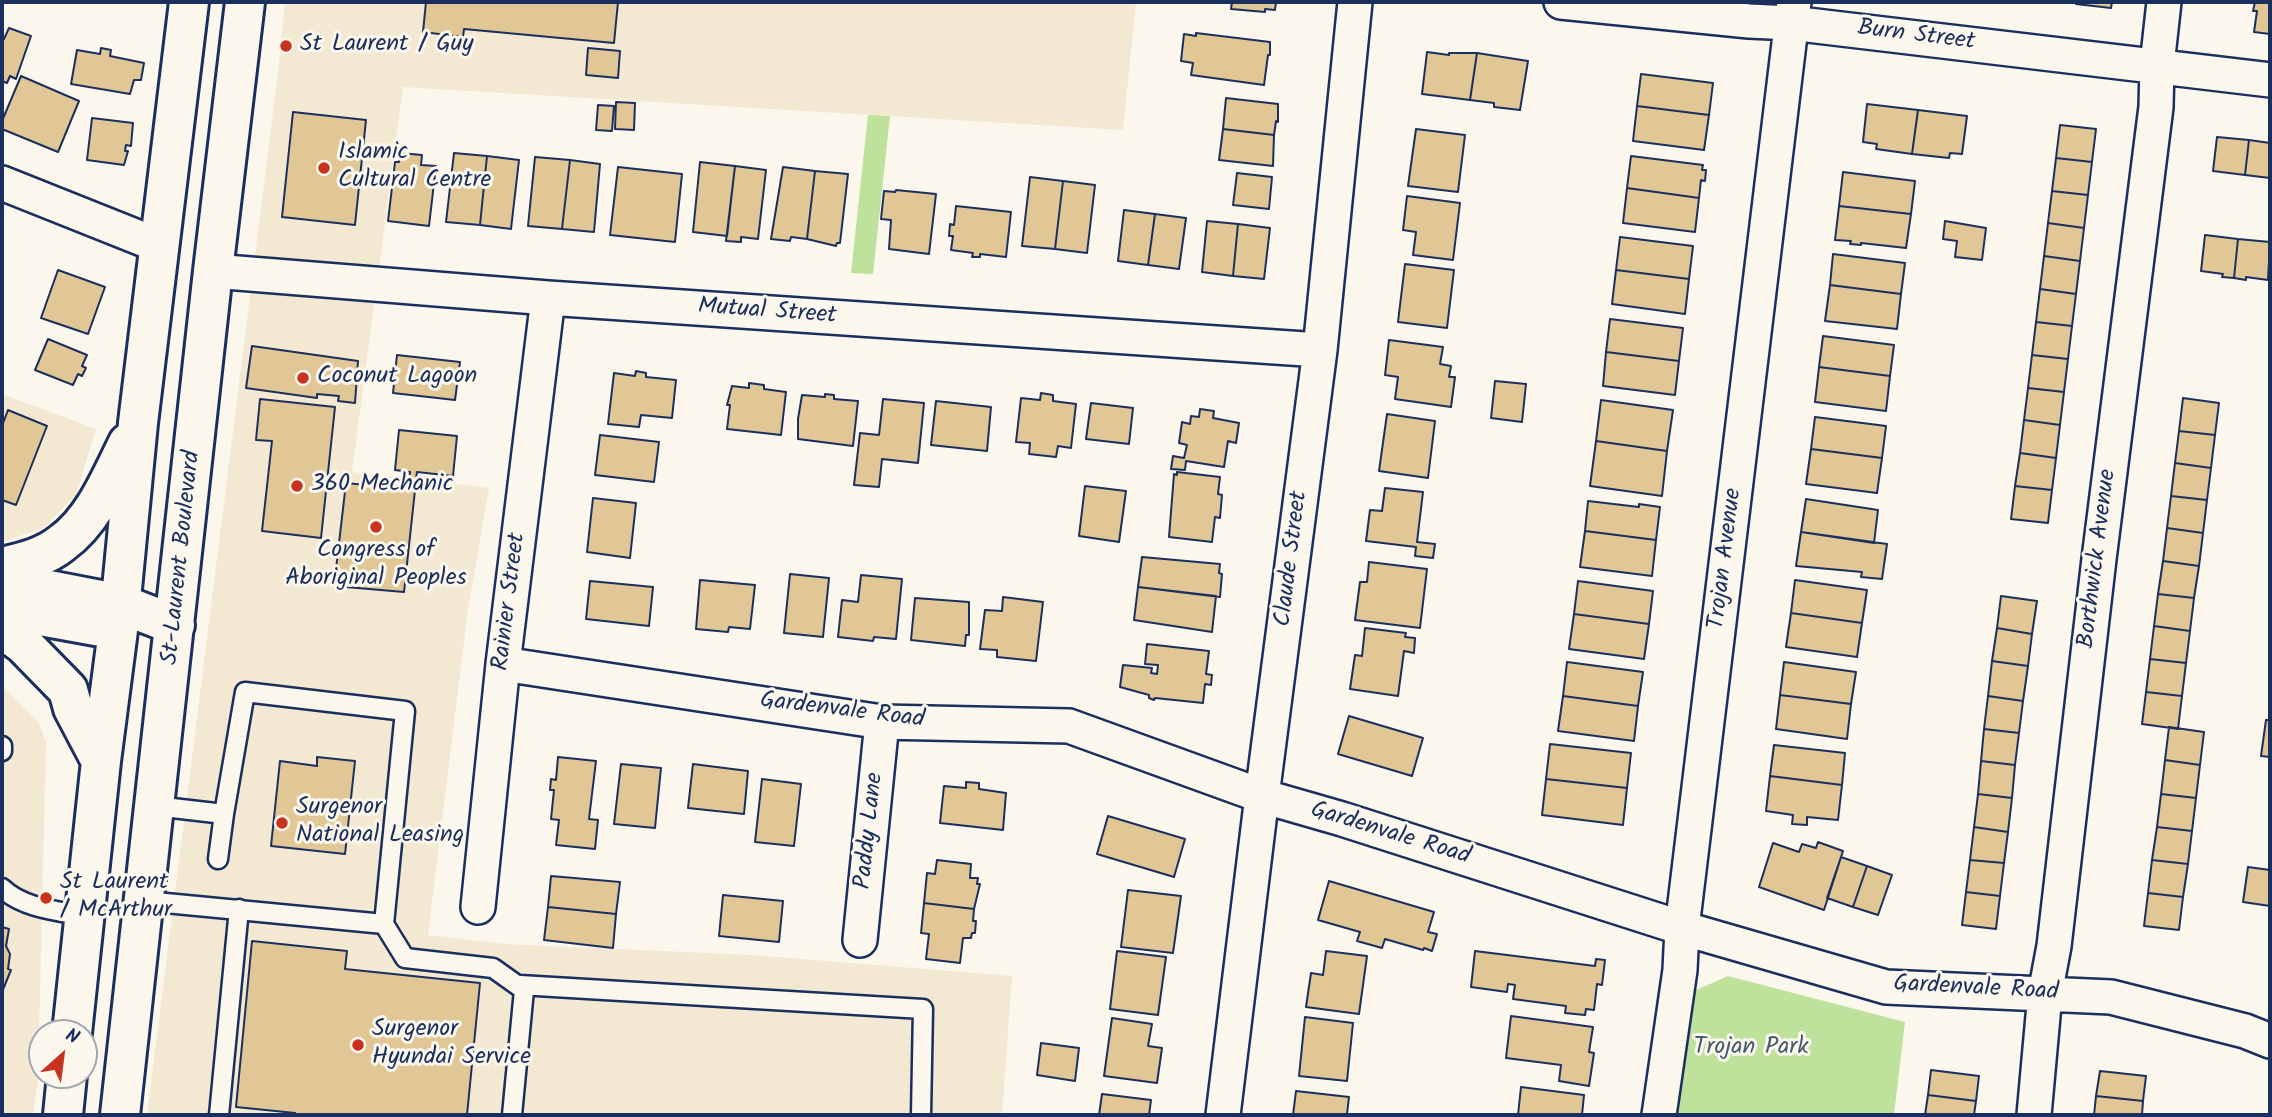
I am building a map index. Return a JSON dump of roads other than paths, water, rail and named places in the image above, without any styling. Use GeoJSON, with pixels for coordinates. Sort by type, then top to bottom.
{"type":"FeatureCollection","features":[{"type":"Feature","properties":{"kind":"main road"},"geometry":{"type":"LineString","coordinates":[[74,1019],[138,423],[189,2]]}},
{"type":"Feature","properties":{"kind":"main road","name":"St-Laurent Boulevard"},"geometry":{"type":"LineString","coordinates":[[120,1115],[213,271],[246,2]]}},
{"type":"Feature","properties":{"kind":"main road"},"geometry":{"type":"LineString","coordinates":[[2,568],[51,551],[78,529],[104,489],[138,423]]}},
{"type":"Feature","properties":{"kind":"main road"},"geometry":{"type":"LineString","coordinates":[[2,581],[119,617]]}},
{"type":"Feature","properties":{"kind":"main road"},"geometry":{"type":"LineString","coordinates":[[2,609],[119,617],[176,625]]}},
{"type":"Feature","properties":{"kind":"main road"},"geometry":{"type":"LineString","coordinates":[[2,629],[23,643],[68,690],[73,708],[101,761]]}},
{"type":"Feature","properties":{"kind":"main road"},"geometry":{"type":"LineString","coordinates":[[63,1115],[66,1089]]}},
{"type":"Feature","properties":{"kind":"street","name":"Claude Street"},"geometry":{"type":"LineString","coordinates":[[1223,1115],[1320,350],[1355,2]]}},
{"type":"Feature","properties":{"kind":"street","name":"Burn Street"},"geometry":{"type":"LineString","coordinates":[[1561,2],[1749,21],[1793,12],[2270,80]]}},
{"type":"Feature","properties":{"kind":"street","name":"Borthwick Avenue"},"geometry":{"type":"LineString","coordinates":[[2034,1115],[2045,994],[2054,946],[2156,107],[2157,65],[2164,2]]}},
{"type":"Feature","properties":{"kind":"street","name":"Trojan Avenue"},"geometry":{"type":"LineString","coordinates":[[1659,1115],[1680,970],[1682,928],[1793,12]]}},
{"type":"Feature","properties":{"kind":"street"},"geometry":{"type":"LineString","coordinates":[[2,183],[160,246]]}},
{"type":"Feature","properties":{"kind":"street","name":"Mutual Street"},"geometry":{"type":"LineString","coordinates":[[213,271],[548,299],[1320,350]]}},
{"type":"Feature","properties":{"kind":"street","name":"Rainier Street"},"geometry":{"type":"LineString","coordinates":[[478,907],[503,664],[548,299]]}},
{"type":"Feature","properties":{"kind":"street","name":"Gardenvale Road"},"geometry":{"type":"LineString","coordinates":[[503,664],[881,722],[1069,726],[1262,796],[1355,823],[1682,928],[1886,987],[2111,998],[2245,1031],[2270,1041]]}},
{"type":"Feature","properties":{"kind":"street","name":"Paddy Lane"},"geometry":{"type":"LineString","coordinates":[[860,940],[881,722]]}},
{"type":"Feature","properties":{"kind":"lane"},"geometry":{"type":"LineString","coordinates":[[218,859],[245,692],[405,711],[384,924],[405,958],[493,968],[524,990],[512,1115]]}},
{"type":"Feature","properties":{"kind":"lane"},"geometry":{"type":"LineString","coordinates":[[155,806],[224,814]]}},
{"type":"Feature","properties":{"kind":"lane"},"geometry":{"type":"LineString","coordinates":[[2,888],[10,896],[52,910],[85,916]]}},
{"type":"Feature","properties":{"kind":"lane"},"geometry":{"type":"LineString","coordinates":[[145,901],[384,924]]}},
{"type":"Feature","properties":{"kind":"lane"},"geometry":{"type":"LineString","coordinates":[[219,1115],[239,909]]}},
{"type":"Feature","properties":{"kind":"lane"},"geometry":{"type":"LineString","coordinates":[[520,985],[923,1009],[921,1115]]}},
{"type":"Feature","properties":{"kind":"place","name":"St Laurent / Guy"},"geometry":{"type":"Point","coordinates":[286,46]}},
{"type":"Feature","properties":{"kind":"place","name":"Islamic Cultural Centre"},"geometry":{"type":"Point","coordinates":[324,168]}},
{"type":"Feature","properties":{"kind":"place","name":"Coconut Lagoon"},"geometry":{"type":"Point","coordinates":[303,378]}},
{"type":"Feature","properties":{"kind":"place","name":"360 Mechanic"},"geometry":{"type":"Point","coordinates":[297,486]}},
{"type":"Feature","properties":{"kind":"place","name":"Congress of Aboriginal Peoples"},"geometry":{"type":"Point","coordinates":[376,527]}},
{"type":"Feature","properties":{"kind":"place","name":"Surgenor National Leasing"},"geometry":{"type":"Point","coordinates":[282,823]}},
{"type":"Feature","properties":{"kind":"place","name":"St Laurent / McArthur"},"geometry":{"type":"Point","coordinates":[46,898]}},
{"type":"Feature","properties":{"kind":"place","name":"Surgenor Hyundai Service"},"geometry":{"type":"Point","coordinates":[358,1045]}},
{"type":"Feature","properties":{"kind":"park label","name":"Trojan Park"},"geometry":{"type":"Point","coordinates":[1751,1049]}}]}
